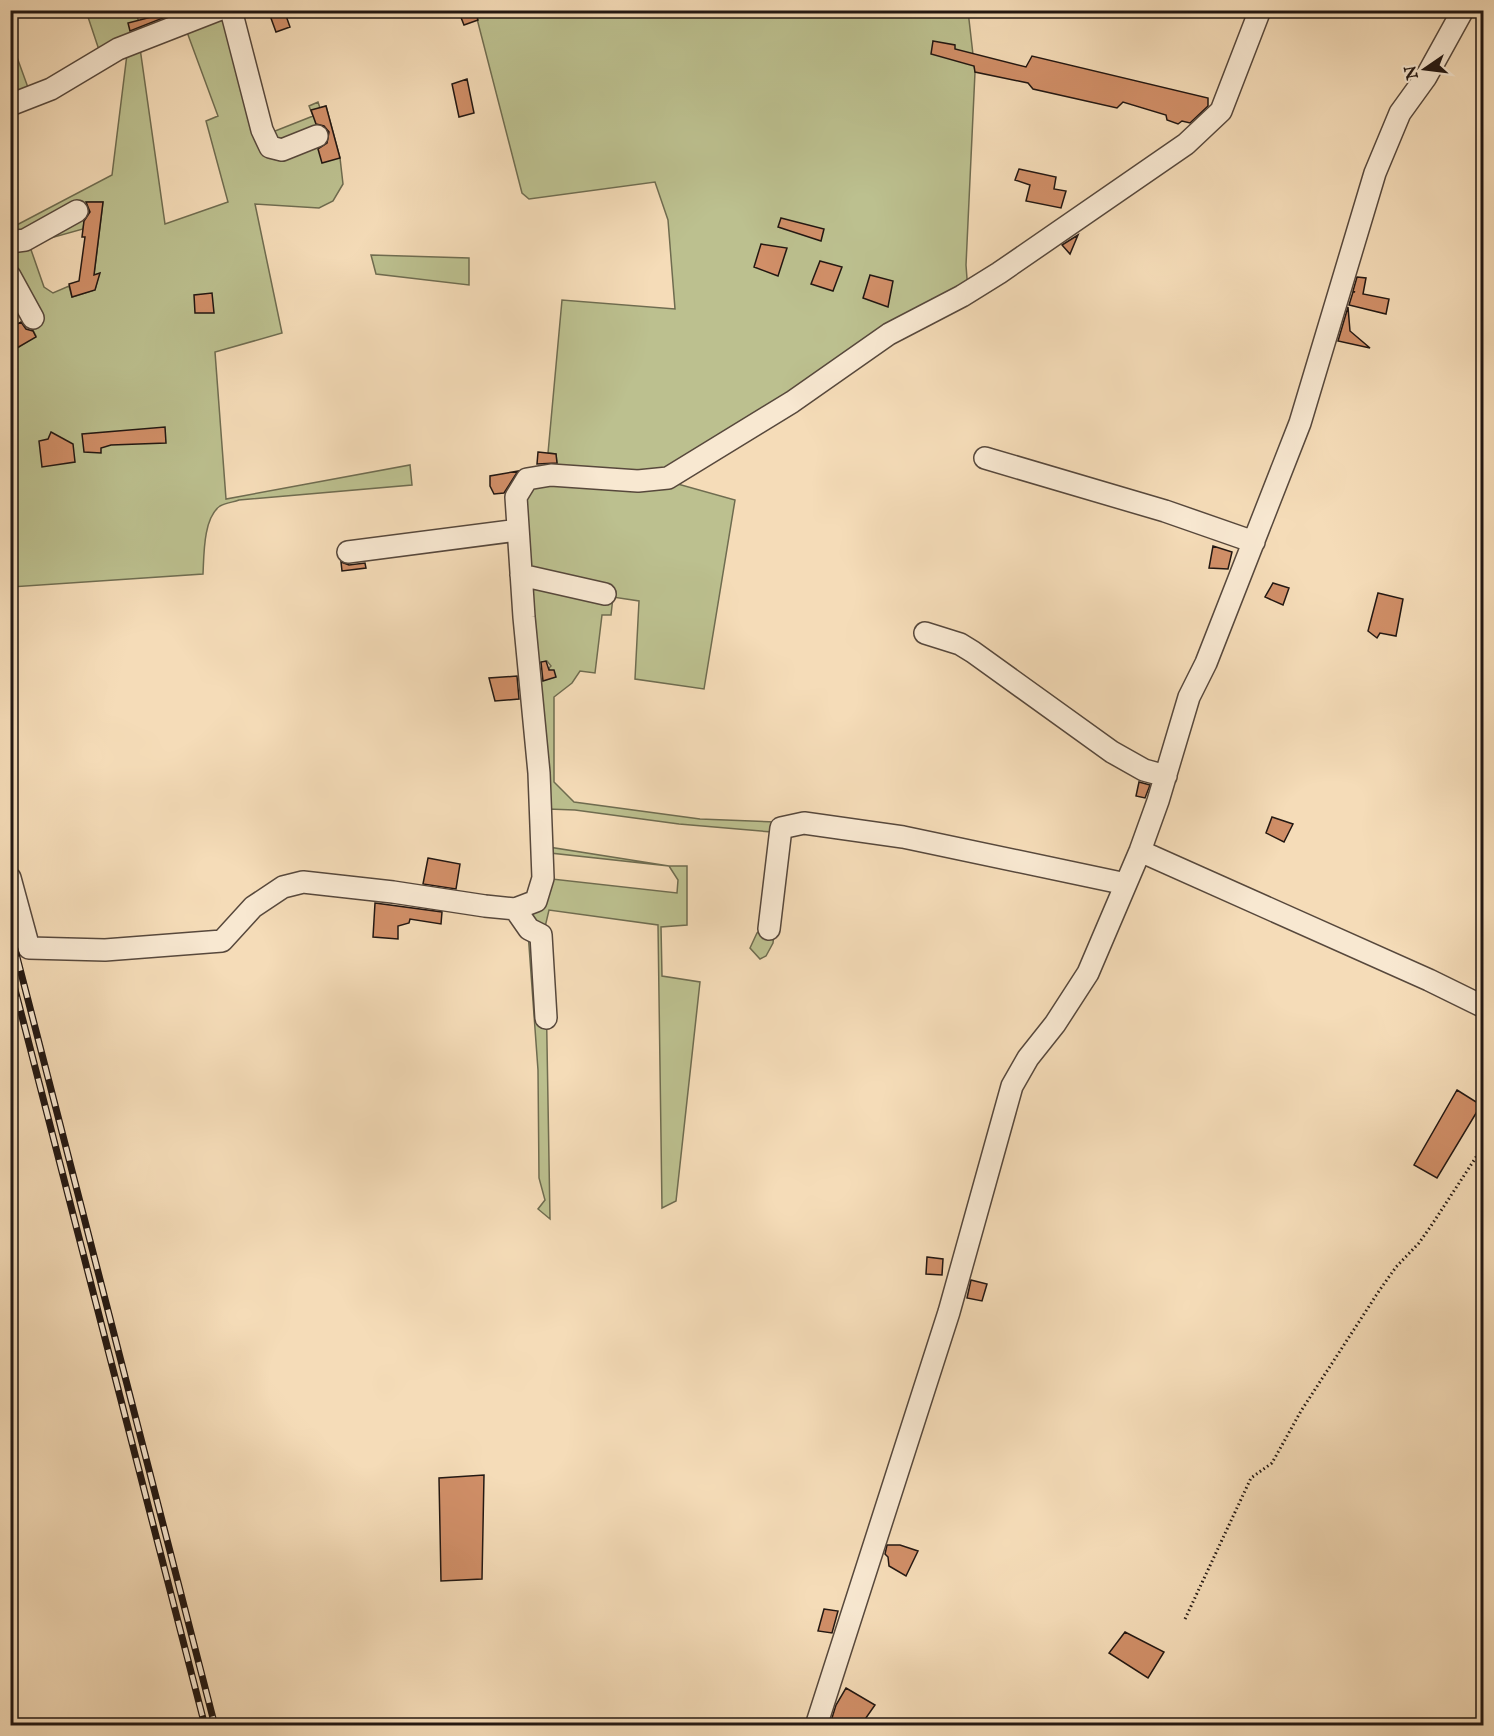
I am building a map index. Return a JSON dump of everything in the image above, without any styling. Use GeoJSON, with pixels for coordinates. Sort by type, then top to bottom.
{"type":"FeatureCollection","features":[{"type":"Feature","properties":{"kind":"street"},"geometry":{"type":"LineString","coordinates":[[10,105],[51,89],[118,49],[218,10]]}},
{"type":"Feature","properties":{"kind":"street"},"geometry":{"type":"LineString","coordinates":[[231,10],[262,130],[270,147],[282,150],[317,136]]}},
{"type":"Feature","properties":{"kind":"street"},"geometry":{"type":"LineString","coordinates":[[10,878],[29,948],[105,950],[222,941],[253,907],[283,887],[303,882],[515,909],[536,901],[543,878],[539,773],[516,497],[527,479],[551,475],[638,481],[668,478],[792,402],[889,334],[962,296],[999,273],[1186,144],[1221,111],[1260,10]]}},
{"type":"Feature","properties":{"kind":"street"},"geometry":{"type":"LineString","coordinates":[[816,1725],[949,1312],[1012,1086],[1028,1058],[1056,1024],[1088,973],[1140,851],[1166,776],[1189,697],[1206,663],[1300,423],[1375,173],[1400,113],[1426,77],[1463,10]]}},
{"type":"Feature","properties":{"kind":"street"},"geometry":{"type":"LineString","coordinates":[[10,242],[25,240],[77,211]]}},
{"type":"Feature","properties":{"kind":"street"},"geometry":{"type":"LineString","coordinates":[[10,276],[33,318]]}},
{"type":"Feature","properties":{"kind":"street"},"geometry":{"type":"LineString","coordinates":[[985,458],[1165,512],[1254,542]]}},
{"type":"Feature","properties":{"kind":"street"},"geometry":{"type":"LineString","coordinates":[[348,552],[518,530]]}},
{"type":"Feature","properties":{"kind":"street"},"geometry":{"type":"LineString","coordinates":[[521,575],[605,594]]}},
{"type":"Feature","properties":{"kind":"street"},"geometry":{"type":"LineString","coordinates":[[925,633],[960,644],[1112,752],[1144,770],[1166,776]]}},
{"type":"Feature","properties":{"kind":"street"},"geometry":{"type":"LineString","coordinates":[[769,929],[781,828],[804,823],[903,837],[1126,884]]}},
{"type":"Feature","properties":{"kind":"street"},"geometry":{"type":"LineString","coordinates":[[1140,851],[1429,980],[1484,1007]]}},
{"type":"Feature","properties":{"kind":"street"},"geometry":{"type":"LineString","coordinates":[[515,909],[529,929],[541,935],[546,1018]]}},
{"type":"Feature","properties":{"kind":"path"},"geometry":{"type":"LineString","coordinates":[[1185,1619],[1251,1478],[1272,1463],[1301,1411],[1379,1292],[1396,1267],[1431,1226],[1484,1145]]}},
{"type":"Feature","properties":{"kind":"green space"},"geometry":{"type":"Polygon","coordinates":[[[86,11],[135,11],[145,39],[139,41],[165,224],[228,202],[206,121],[218,116],[184,24],[225,11],[260,137],[313,116],[309,106],[318,102],[320,108],[326,106],[340,158],[343,184],[333,201],[319,208],[255,204],[282,333],[215,352],[226,499],[410,465],[412,485],[239,500],[222,505],[214,512],[207,528],[203,574],[11,587],[11,352],[36,336],[11,288],[11,228],[112,175],[128,46],[102,59],[86,11]],[[87,202],[83,229],[29,244],[44,287],[53,293],[69,286],[72,297],[95,290],[99,274],[94,275],[103,202],[87,202]]]}},
{"type":"Feature","properties":{"kind":"green space"},"geometry":{"type":"Polygon","coordinates":[[[475,11],[968,11],[975,72],[966,265],[968,292],[667,481],[735,500],[704,689],[635,679],[639,601],[613,597],[611,615],[602,615],[595,673],[580,671],[572,683],[554,697],[554,782],[574,802],[700,819],[804,823],[815,832],[785,834],[773,943],[766,956],[760,959],[750,948],[757,933],[766,925],[772,832],[548,809],[549,847],[669,866],[541,852],[516,497],[558,475],[556,454],[548,453],[562,300],[675,309],[668,220],[655,182],[529,199],[522,193],[475,11]],[[547,661],[534,664],[538,682],[551,678],[549,668],[551,666],[547,661]]]}},
{"type":"Feature","properties":{"kind":"green space"},"geometry":{"type":"Polygon","coordinates":[[[10,38],[30,93],[10,101],[10,38]]]}},
{"type":"Feature","properties":{"kind":"green space"},"geometry":{"type":"Polygon","coordinates":[[[371,255],[469,258],[469,285],[376,274],[371,255]]]}},
{"type":"Feature","properties":{"kind":"green space"},"geometry":{"type":"Polygon","coordinates":[[[669,866],[687,866],[687,925],[661,927],[662,976],[700,982],[676,1201],[662,1208],[658,925],[549,910],[545,927],[550,1219],[538,1209],[545,1200],[539,1178],[538,1070],[528,932],[515,909],[543,878],[677,893],[678,880],[669,866]]]}},
{"type":"Feature","properties":{"kind":"building"},"geometry":{"type":"Polygon","coordinates":[[[268,10],[284,10],[290,27],[276,32],[268,10]]]}},
{"type":"Feature","properties":{"kind":"building"},"geometry":{"type":"Polygon","coordinates":[[[458,10],[475,10],[478,20],[464,25],[458,10]]]}},
{"type":"Feature","properties":{"kind":"building"},"geometry":{"type":"Polygon","coordinates":[[[167,13],[168,16],[130,31],[128,23],[167,13]]]}},
{"type":"Feature","properties":{"kind":"building"},"geometry":{"type":"Polygon","coordinates":[[[933,41],[955,45],[955,49],[1026,67],[1032,56],[1208,98],[1208,106],[1190,123],[1182,121],[1178,124],[1167,120],[1166,115],[1123,102],[1117,108],[1033,89],[1028,83],[975,72],[974,66],[931,54],[933,41]]]}},
{"type":"Feature","properties":{"kind":"building"},"geometry":{"type":"Polygon","coordinates":[[[467,79],[474,113],[459,117],[452,84],[467,79]]]}},
{"type":"Feature","properties":{"kind":"building"},"geometry":{"type":"Polygon","coordinates":[[[326,106],[340,158],[322,163],[318,149],[327,143],[329,132],[324,126],[316,124],[311,110],[326,106]]]}},
{"type":"Feature","properties":{"kind":"building"},"geometry":{"type":"Polygon","coordinates":[[[1019,169],[1056,177],[1054,189],[1066,191],[1061,208],[1026,201],[1030,185],[1015,180],[1019,169]]]}},
{"type":"Feature","properties":{"kind":"building"},"geometry":{"type":"Polygon","coordinates":[[[86,202],[103,202],[94,275],[100,273],[95,290],[72,297],[69,284],[79,281],[85,237],[82,237],[84,221],[90,212],[86,202]]]}},
{"type":"Feature","properties":{"kind":"building"},"geometry":{"type":"Polygon","coordinates":[[[781,218],[824,229],[821,241],[778,227],[781,218]]]}},
{"type":"Feature","properties":{"kind":"building"},"geometry":{"type":"Polygon","coordinates":[[[1078,235],[1070,254],[1062,245],[1078,235]]]}},
{"type":"Feature","properties":{"kind":"building"},"geometry":{"type":"Polygon","coordinates":[[[761,244],[787,248],[778,276],[754,267],[761,244]]]}},
{"type":"Feature","properties":{"kind":"building"},"geometry":{"type":"Polygon","coordinates":[[[820,261],[842,267],[833,291],[811,284],[820,261]]]}},
{"type":"Feature","properties":{"kind":"building"},"geometry":{"type":"Polygon","coordinates":[[[870,275],[893,281],[888,307],[863,298],[870,275]]]}},
{"type":"Feature","properties":{"kind":"building"},"geometry":{"type":"Polygon","coordinates":[[[1357,277],[1366,278],[1363,294],[1389,299],[1386,314],[1349,305],[1353,292],[1355,292],[1353,291],[1357,277]]]}},
{"type":"Feature","properties":{"kind":"building"},"geometry":{"type":"Polygon","coordinates":[[[212,293],[214,313],[195,313],[194,295],[212,293]]]}},
{"type":"Feature","properties":{"kind":"building"},"geometry":{"type":"Polygon","coordinates":[[[1348,307],[1350,331],[1370,348],[1338,341],[1348,307]]]}},
{"type":"Feature","properties":{"kind":"building"},"geometry":{"type":"Polygon","coordinates":[[[21,322],[26,329],[33,331],[36,337],[10,352],[10,328],[21,322]]]}},
{"type":"Feature","properties":{"kind":"building"},"geometry":{"type":"Polygon","coordinates":[[[165,427],[166,443],[111,445],[101,448],[101,453],[84,452],[82,434],[165,427]]]}},
{"type":"Feature","properties":{"kind":"building"},"geometry":{"type":"Polygon","coordinates":[[[51,432],[73,444],[75,462],[42,467],[39,441],[48,439],[51,432]]]}},
{"type":"Feature","properties":{"kind":"building"},"geometry":{"type":"Polygon","coordinates":[[[538,452],[556,454],[557,463],[537,464],[538,452]]]}},
{"type":"Feature","properties":{"kind":"building"},"geometry":{"type":"Polygon","coordinates":[[[518,471],[504,493],[494,494],[490,486],[490,476],[518,471]]]}},
{"type":"Feature","properties":{"kind":"building"},"geometry":{"type":"Polygon","coordinates":[[[1213,546],[1232,552],[1228,569],[1209,568],[1213,546]]]}},
{"type":"Feature","properties":{"kind":"building"},"geometry":{"type":"Polygon","coordinates":[[[341,562],[349,565],[365,563],[366,568],[342,571],[341,562]]]}},
{"type":"Feature","properties":{"kind":"building"},"geometry":{"type":"Polygon","coordinates":[[[1273,583],[1289,588],[1283,605],[1265,597],[1273,583]]]}},
{"type":"Feature","properties":{"kind":"building"},"geometry":{"type":"Polygon","coordinates":[[[1378,593],[1403,599],[1396,636],[1380,633],[1377,638],[1368,631],[1378,593]]]}},
{"type":"Feature","properties":{"kind":"building"},"geometry":{"type":"Polygon","coordinates":[[[546,661],[549,670],[554,670],[556,677],[543,681],[541,662],[546,661]]]}},
{"type":"Feature","properties":{"kind":"building"},"geometry":{"type":"Polygon","coordinates":[[[517,676],[519,699],[495,701],[489,678],[517,676]]]}},
{"type":"Feature","properties":{"kind":"building"},"geometry":{"type":"Polygon","coordinates":[[[1139,782],[1150,785],[1145,798],[1136,796],[1139,782]]]}},
{"type":"Feature","properties":{"kind":"building"},"geometry":{"type":"Polygon","coordinates":[[[1272,817],[1293,824],[1284,842],[1266,833],[1272,817]]]}},
{"type":"Feature","properties":{"kind":"building"},"geometry":{"type":"Polygon","coordinates":[[[428,858],[460,864],[456,889],[423,884],[428,858]]]}},
{"type":"Feature","properties":{"kind":"building"},"geometry":{"type":"Polygon","coordinates":[[[375,903],[442,912],[441,924],[410,919],[409,923],[398,926],[398,939],[373,937],[375,903]]]}},
{"type":"Feature","properties":{"kind":"building"},"geometry":{"type":"Polygon","coordinates":[[[1457,1090],[1481,1105],[1437,1178],[1414,1165],[1457,1090]]]}},
{"type":"Feature","properties":{"kind":"building"},"geometry":{"type":"Polygon","coordinates":[[[927,1257],[943,1259],[942,1275],[926,1274],[927,1257]]]}},
{"type":"Feature","properties":{"kind":"building"},"geometry":{"type":"Polygon","coordinates":[[[971,1280],[987,1284],[982,1301],[967,1298],[971,1280]]]}},
{"type":"Feature","properties":{"kind":"building"},"geometry":{"type":"Polygon","coordinates":[[[484,1475],[482,1579],[441,1581],[439,1478],[484,1475]]]}},
{"type":"Feature","properties":{"kind":"building"},"geometry":{"type":"Polygon","coordinates":[[[887,1545],[900,1545],[918,1551],[906,1576],[889,1566],[888,1557],[885,1554],[887,1545]]]}},
{"type":"Feature","properties":{"kind":"building"},"geometry":{"type":"Polygon","coordinates":[[[824,1609],[838,1611],[832,1633],[818,1631],[824,1609]]]}},
{"type":"Feature","properties":{"kind":"building"},"geometry":{"type":"Polygon","coordinates":[[[1125,1632],[1164,1652],[1148,1678],[1109,1653],[1125,1632]]]}},
{"type":"Feature","properties":{"kind":"building"},"geometry":{"type":"Polygon","coordinates":[[[846,1688],[875,1705],[861,1725],[839,1725],[831,1721],[836,1705],[846,1688]]]}},
{"type":"Feature","properties":{"kind":"railway"},"geometry":{"type":"LineString","coordinates":[[10,930],[215,1726]]}},
{"type":"Feature","properties":{"kind":"railway"},"geometry":{"type":"LineString","coordinates":[[10,970],[205,1726]]}}]}
